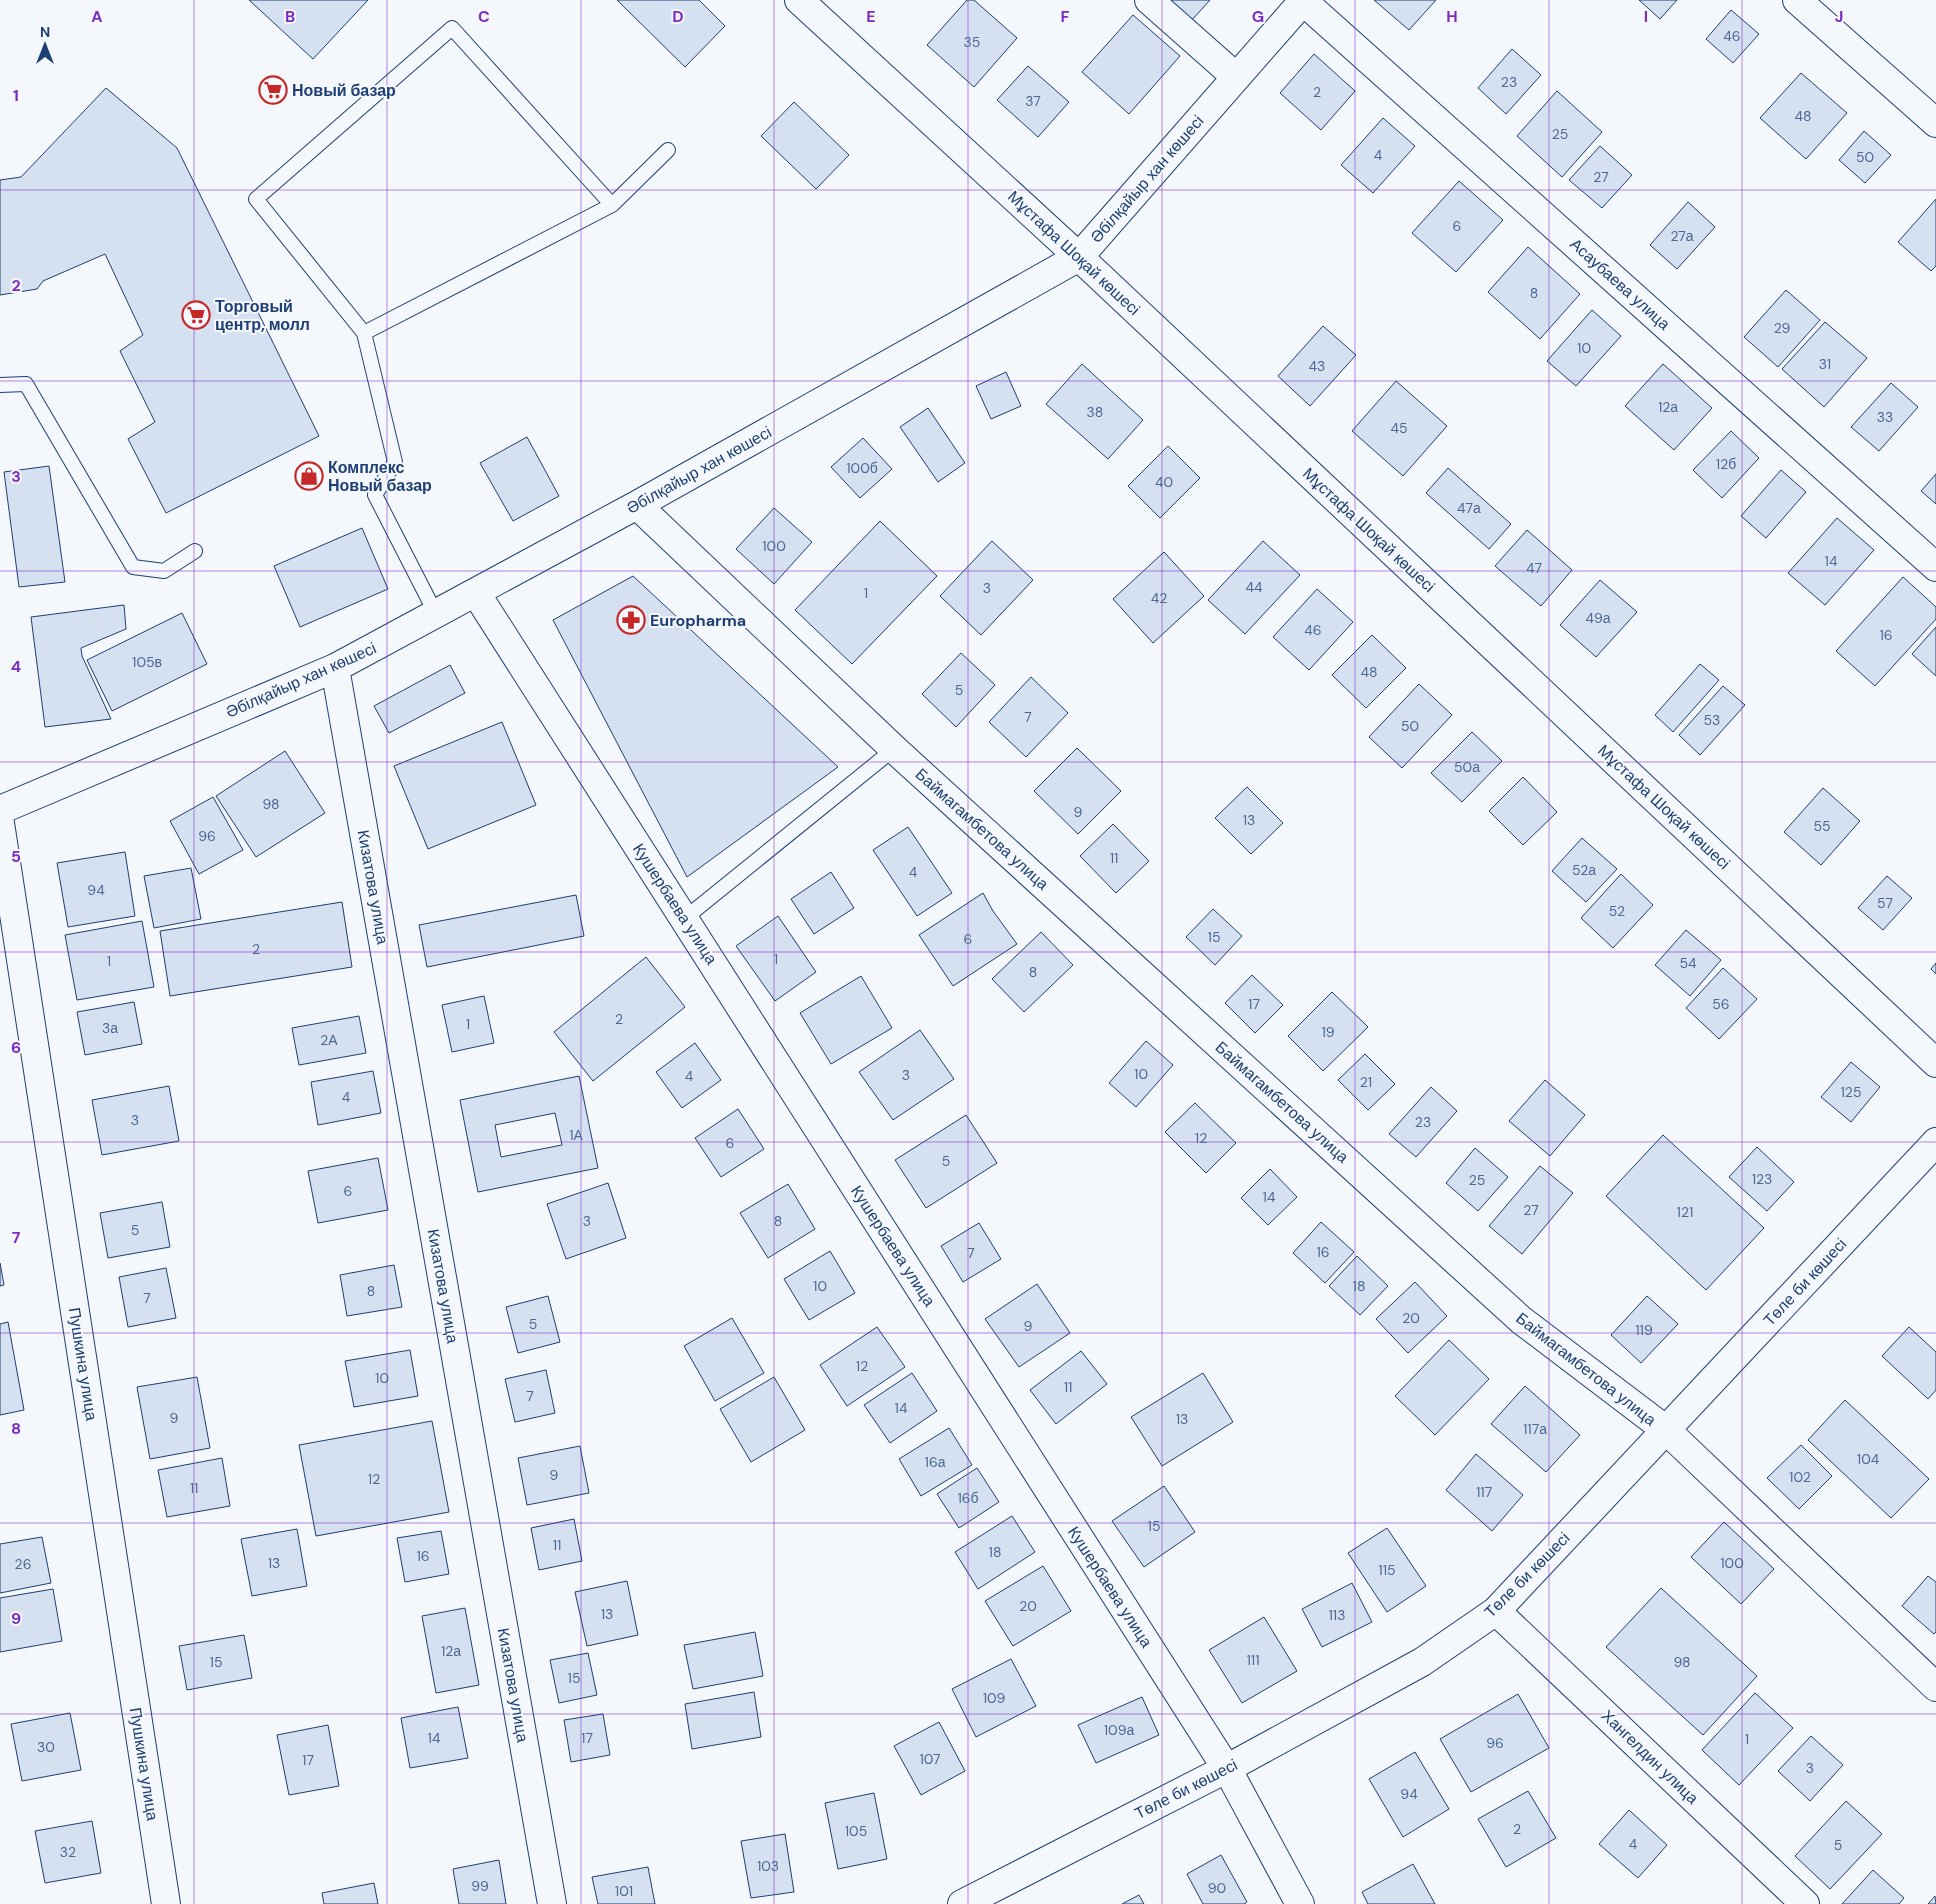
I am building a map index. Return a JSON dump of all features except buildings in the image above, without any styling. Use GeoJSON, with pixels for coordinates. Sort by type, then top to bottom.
{"type":"FeatureCollection","features":[{"type":"Feature","properties":{"kind":"street","name":"Мұстафа Шоқай көшесі"},"geometry":{"type":"LineString","coordinates":[[799,0],[1079,257],[1936,1063]]}},
{"type":"Feature","properties":{"kind":"street"},"geometry":{"type":"LineString","coordinates":[[1149,0],[1236,78]]}},
{"type":"Feature","properties":{"kind":"street"},"geometry":{"type":"LineString","coordinates":[[1797,0],[1936,123]]}},
{"type":"Feature","properties":{"kind":"street","name":"Әбілқайыр хан көшесі"},"geometry":{"type":"LineString","coordinates":[[0,810],[335,668],[637,505],[1079,257],[1304,1]]}},
{"type":"Feature","properties":{"kind":"street","name":"Асаубаева улица"},"geometry":{"type":"LineString","coordinates":[[1304,1],[1936,567]]}},
{"type":"Feature","properties":{"kind":"street","name":"Баймагамбетова улица"},"geometry":{"type":"LineString","coordinates":[[637,505],[894,749],[1521,1320],[1666,1430],[1936,1687]]}},
{"type":"Feature","properties":{"kind":"street","name":"Кушербаева улица"},"geometry":{"type":"LineString","coordinates":[[476,593],[1226,1769],[1300,1904]]}},
{"type":"Feature","properties":{"kind":"street","name":"Кизатова улица"},"geometry":{"type":"LineString","coordinates":[[335,668],[552,1904]]}},
{"type":"Feature","properties":{"kind":"street","name":"Пушкина улица"},"geometry":{"type":"LineString","coordinates":[[0,823],[166,1904]]}},
{"type":"Feature","properties":{"kind":"street","name":"Төле би көшесі"},"geometry":{"type":"LineString","coordinates":[[962,1904],[1226,1769],[1422,1662],[1496,1611],[1936,1142]]}},
{"type":"Feature","properties":{"kind":"street","name":"Хангелдин улица"},"geometry":{"type":"LineString","coordinates":[[1496,1611],[1805,1904]]}},
{"type":"Feature","properties":{"kind":"lane"},"geometry":{"type":"LineString","coordinates":[[436,614],[375,495],[395,462],[364,333],[256,199],[452,28],[612,205]]}},
{"type":"Feature","properties":{"kind":"lane"},"geometry":{"type":"LineString","coordinates":[[364,333],[612,205],[668,150]]}},
{"type":"Feature","properties":{"kind":"lane"},"geometry":{"type":"LineString","coordinates":[[0,385],[26,384],[133,567],[164,571],[196,552]]}},
{"type":"Feature","properties":{"kind":"lane"},"geometry":{"type":"LineString","coordinates":[[684,918],[894,749]]}},
{"type":"Feature","properties":{"kind":"place","name":"Новый базар"},"geometry":{"type":"Point","coordinates":[273,90]}},
{"type":"Feature","properties":{"kind":"place","name":"Торговый центр, молл"},"geometry":{"type":"Point","coordinates":[196,315]}},
{"type":"Feature","properties":{"kind":"place","name":"Комплекс Новый базар"},"geometry":{"type":"Point","coordinates":[309,476]}},
{"type":"Feature","properties":{"kind":"place","name":"Europharma"},"geometry":{"type":"Point","coordinates":[631,620]}}]}
